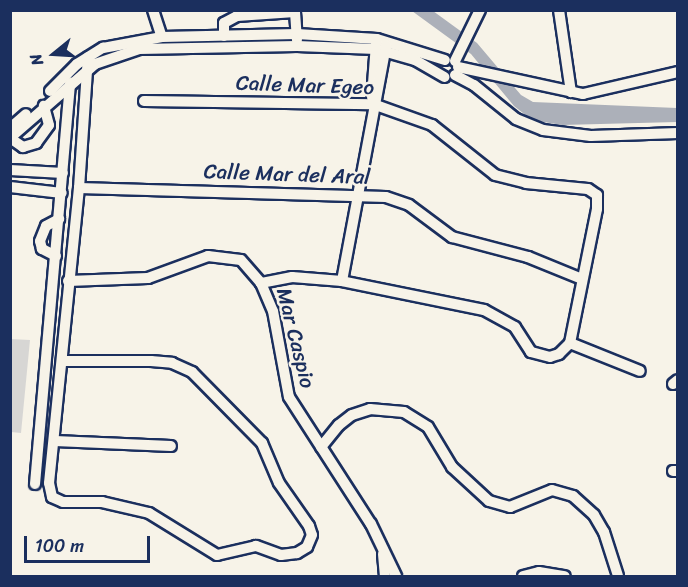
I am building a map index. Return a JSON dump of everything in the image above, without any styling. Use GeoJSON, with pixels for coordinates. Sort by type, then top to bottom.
{"type":"FeatureCollection","features":[{"type":"Feature","properties":{"kind":"street"},"geometry":{"type":"LineString","coordinates":[[153,10],[162,37]]}},
{"type":"Feature","properties":{"kind":"street"},"geometry":{"type":"LineString","coordinates":[[452,68],[480,10]]}},
{"type":"Feature","properties":{"kind":"street"},"geometry":{"type":"LineString","coordinates":[[559,10],[571,92]]}},
{"type":"Feature","properties":{"kind":"street"},"geometry":{"type":"LineString","coordinates":[[224,36],[224,23],[237,16],[295,12],[297,46]]}},
{"type":"Feature","properties":{"kind":"street"},"geometry":{"type":"LineString","coordinates":[[46,103],[49,125],[36,143],[23,147],[10,138],[46,103],[67,85],[85,63],[122,42],[162,37],[297,34],[381,45],[452,68],[516,119],[543,130],[591,136],[678,133]]}},
{"type":"Feature","properties":{"kind":"street"},"geometry":{"type":"LineString","coordinates":[[342,281],[359,194],[381,45]]}},
{"type":"Feature","properties":{"kind":"street"},"geometry":{"type":"LineString","coordinates":[[10,128],[67,85],[85,63],[152,48],[381,45],[416,60],[484,72],[571,92],[595,92],[678,72]]}},
{"type":"Feature","properties":{"kind":"street"},"geometry":{"type":"LineString","coordinates":[[62,361],[151,361],[172,363],[192,372],[262,443],[279,483],[312,534],[308,547],[297,553],[281,555],[256,546],[217,555],[149,513],[102,502],[63,502],[50,491],[68,281],[79,188],[85,63]]}},
{"type":"Feature","properties":{"kind":"street"},"geometry":{"type":"LineString","coordinates":[[35,484],[62,193],[68,118],[67,85]]}},
{"type":"Feature","properties":{"kind":"street"},"geometry":{"type":"LineString","coordinates":[[64,168],[70,148],[67,85]]}},
{"type":"Feature","properties":{"kind":"street","name":"Calle Mar Egeo"},"geometry":{"type":"LineString","coordinates":[[144,101],[373,102],[432,125],[504,179],[588,189],[597,195],[597,209],[582,279]]}},
{"type":"Feature","properties":{"kind":"street"},"geometry":{"type":"LineString","coordinates":[[46,103],[64,102],[68,118]]}},
{"type":"Feature","properties":{"kind":"street"},"geometry":{"type":"LineString","coordinates":[[10,170],[64,168]]}},
{"type":"Feature","properties":{"kind":"street"},"geometry":{"type":"LineString","coordinates":[[10,187],[62,193]]}},
{"type":"Feature","properties":{"kind":"street","name":"Calle Mar del Aral"},"geometry":{"type":"LineString","coordinates":[[79,188],[359,194],[400,201],[452,237],[528,257],[582,279]]}},
{"type":"Feature","properties":{"kind":"street"},"geometry":{"type":"LineString","coordinates":[[56,256],[42,249],[40,241],[46,226],[59,219]]}},
{"type":"Feature","properties":{"kind":"street","name":"Mar Caspio"},"geometry":{"type":"LineString","coordinates":[[68,281],[148,278],[219,255],[241,260],[261,283],[279,335],[289,397],[371,524],[396,576]]}},
{"type":"Feature","properties":{"kind":"street"},"geometry":{"type":"LineString","coordinates":[[261,283],[292,277],[342,281],[484,310],[515,327],[531,352],[540,357],[559,354],[570,343],[582,279]]}},
{"type":"Feature","properties":{"kind":"street"},"geometry":{"type":"LineString","coordinates":[[570,343],[640,371]]}},
{"type":"Feature","properties":{"kind":"street"},"geometry":{"type":"LineString","coordinates":[[321,447],[339,425],[352,415],[370,409],[404,412],[428,427],[452,467],[489,501],[510,507],[552,490],[573,496],[594,515],[604,532],[618,576]]}},
{"type":"Feature","properties":{"kind":"street"},"geometry":{"type":"LineString","coordinates":[[55,441],[171,446]]}},
{"type":"Feature","properties":{"kind":"street"},"geometry":{"type":"LineString","coordinates":[[383,550],[385,576]]}},
{"type":"Feature","properties":{"kind":"street"},"geometry":{"type":"LineString","coordinates":[[524,576],[539,572],[565,576]]}},
{"type":"Feature","properties":{"kind":"shaded area"},"geometry":{"type":"Polygon","coordinates":[[[412,11],[433,11],[477,43],[521,95],[533,102],[677,108],[677,122],[562,125],[532,120],[514,106],[471,54],[412,11]]]}},
{"type":"Feature","properties":{"kind":"shaded area"},"geometry":{"type":"Polygon","coordinates":[[[10,339],[30,340],[21,433],[11,432],[10,339]]]}}]}
